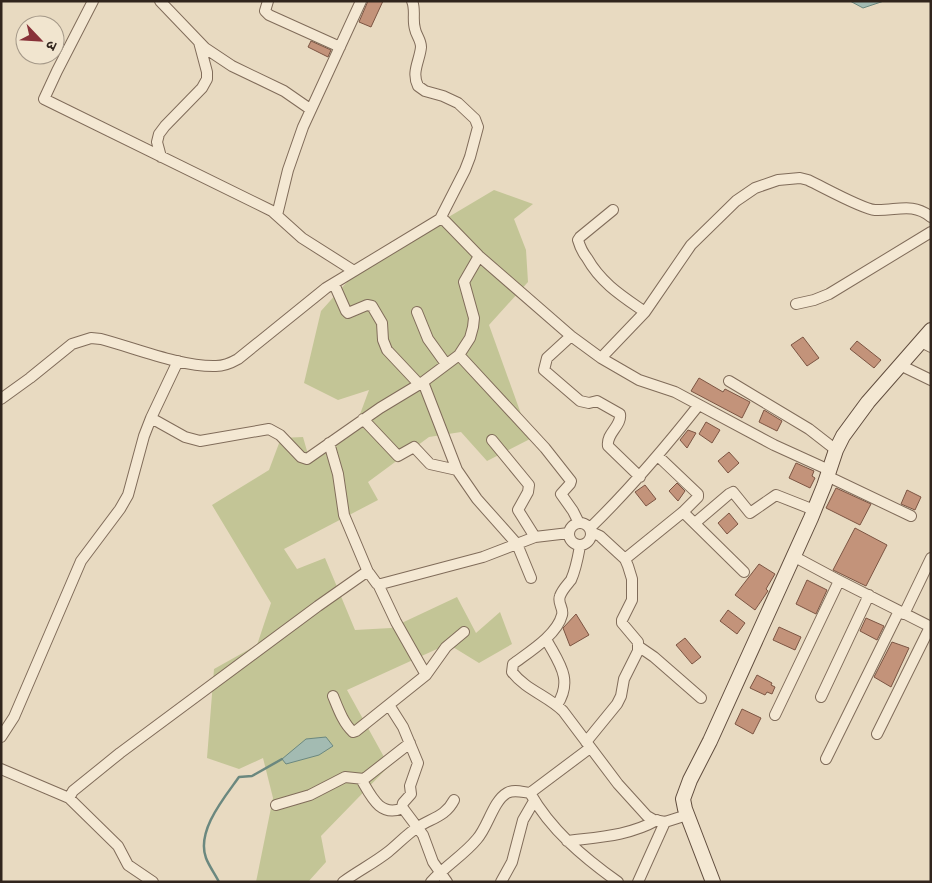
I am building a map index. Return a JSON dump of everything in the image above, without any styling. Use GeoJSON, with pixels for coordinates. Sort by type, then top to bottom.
{"type":"FeatureCollection","features":[{"type":"Feature","properties":{"kind":"street"},"geometry":{"type":"LineString","coordinates":[[93,1],[43,99],[277,215],[291,230],[302,238],[354,270]]}},
{"type":"Feature","properties":{"kind":"street"},"geometry":{"type":"LineString","coordinates":[[160,1],[198,41],[232,66],[284,91],[310,109]]}},
{"type":"Feature","properties":{"kind":"street"},"geometry":{"type":"LineString","coordinates":[[268,1],[265,11],[269,15],[340,47]]}},
{"type":"Feature","properties":{"kind":"street"},"geometry":{"type":"LineString","coordinates":[[277,215],[288,170],[310,109],[361,1]]}},
{"type":"Feature","properties":{"kind":"street"},"geometry":{"type":"LineString","coordinates":[[1,399],[72,344],[91,338],[101,339],[178,361],[216,366],[229,364],[243,356],[354,270],[440,219],[473,148],[478,126],[475,119],[458,103],[425,91],[418,86],[415,75],[421,46],[415,30],[412,1]]}},
{"type":"Feature","properties":{"kind":"street"},"geometry":{"type":"LineString","coordinates":[[161,158],[157,142],[159,134],[202,88],[207,79],[207,72],[198,41]]}},
{"type":"Feature","properties":{"kind":"street"},"geometry":{"type":"LineString","coordinates":[[601,358],[645,312],[679,260],[706,229],[744,194],[770,183],[800,178],[872,210],[912,208],[924,212],[931,217]]}},
{"type":"Feature","properties":{"kind":"street"},"geometry":{"type":"LineString","coordinates":[[613,210],[578,240],[601,280],[645,312]]}},
{"type":"Feature","properties":{"kind":"street"},"geometry":{"type":"LineString","coordinates":[[440,219],[445,221],[479,256],[571,336],[601,358],[639,380],[675,392],[698,406],[911,516]]}},
{"type":"Feature","properties":{"kind":"street"},"geometry":{"type":"LineString","coordinates":[[796,304],[829,294],[931,232]]}},
{"type":"Feature","properties":{"kind":"street"},"geometry":{"type":"LineString","coordinates":[[151,418],[178,434],[200,441],[269,429],[280,435],[304,459],[309,458],[363,419],[421,383],[459,355],[470,338],[474,327],[474,318],[464,282],[479,256]]}},
{"type":"Feature","properties":{"kind":"street"},"geometry":{"type":"LineString","coordinates":[[334,284],[346,312],[350,313],[367,305],[372,306],[382,324],[383,340],[387,350],[421,383],[457,470],[477,499],[517,544],[531,578]]}},
{"type":"Feature","properties":{"kind":"street"},"geometry":{"type":"LineString","coordinates":[[417,312],[428,340],[446,364]]}},
{"type":"Feature","properties":{"kind":"street"},"geometry":{"type":"LineString","coordinates":[[712,882],[687,815],[683,798],[686,789],[714,732],[814,510],[836,450],[860,414],[900,365],[926,344],[931,330]]}},
{"type":"Feature","properties":{"kind":"street"},"geometry":{"type":"LineString","coordinates":[[571,336],[546,358],[544,370],[580,401],[589,403],[597,401],[620,414],[620,421],[608,438],[608,446],[640,476]]}},
{"type":"Feature","properties":{"kind":"street"},"geometry":{"type":"LineString","coordinates":[[459,355],[544,448],[571,481],[561,494],[574,511],[579,523],[600,536],[625,559],[632,579],[632,595],[630,605],[622,620],[638,646],[654,657],[701,698]]}},
{"type":"Feature","properties":{"kind":"street"},"geometry":{"type":"LineString","coordinates":[[1,737],[14,717],[81,561],[120,509],[128,495],[144,436],[178,361]]}},
{"type":"Feature","properties":{"kind":"street"},"geometry":{"type":"LineString","coordinates":[[900,365],[931,380]]}},
{"type":"Feature","properties":{"kind":"street"},"geometry":{"type":"LineString","coordinates":[[729,381],[809,429],[836,450]]}},
{"type":"Feature","properties":{"kind":"street"},"geometry":{"type":"LineString","coordinates":[[661,821],[648,816],[640,809],[558,706],[523,684],[512,672],[513,664],[546,639],[558,625],[563,610],[559,602],[560,596],[575,570],[580,546],[590,538],[591,530],[658,456],[698,406]]}},
{"type":"Feature","properties":{"kind":"street"},"geometry":{"type":"LineString","coordinates":[[363,419],[398,456],[414,446],[430,464],[457,470]]}},
{"type":"Feature","properties":{"kind":"street"},"geometry":{"type":"LineString","coordinates":[[492,440],[529,485],[528,492],[518,510],[535,537]]}},
{"type":"Feature","properties":{"kind":"street"},"geometry":{"type":"LineString","coordinates":[[329,443],[338,474],[346,521],[368,572],[378,584],[396,622],[426,675]]}},
{"type":"Feature","properties":{"kind":"street"},"geometry":{"type":"LineString","coordinates":[[625,559],[697,500],[698,494],[658,456]]}},
{"type":"Feature","properties":{"kind":"street"},"geometry":{"type":"LineString","coordinates":[[695,523],[733,492],[750,513],[776,495],[814,510]]}},
{"type":"Feature","properties":{"kind":"street"},"geometry":{"type":"LineString","coordinates":[[683,512],[744,572]]}},
{"type":"Feature","properties":{"kind":"street"},"geometry":{"type":"LineString","coordinates":[[579,523],[573,526],[569,533],[571,541],[580,546]]}},
{"type":"Feature","properties":{"kind":"street"},"geometry":{"type":"LineString","coordinates":[[378,584],[448,568],[535,537],[569,533]]}},
{"type":"Feature","properties":{"kind":"street"},"geometry":{"type":"LineString","coordinates":[[793,556],[930,627],[876,734]]}},
{"type":"Feature","properties":{"kind":"street"},"geometry":{"type":"LineString","coordinates":[[826,759],[931,558]]}},
{"type":"Feature","properties":{"kind":"street"},"geometry":{"type":"LineString","coordinates":[[69,798],[73,792],[120,752],[318,606],[368,572]]}},
{"type":"Feature","properties":{"kind":"street"},"geometry":{"type":"LineString","coordinates":[[775,715],[839,581]]}},
{"type":"Feature","properties":{"kind":"street"},"geometry":{"type":"LineString","coordinates":[[820,697],[868,596]]}},
{"type":"Feature","properties":{"kind":"street"},"geometry":{"type":"LineString","coordinates":[[333,696],[341,715],[353,732],[426,675],[446,647],[464,632]]}},
{"type":"Feature","properties":{"kind":"street"},"geometry":{"type":"LineString","coordinates":[[546,639],[564,678],[566,687],[558,706]]}},
{"type":"Feature","properties":{"kind":"street"},"geometry":{"type":"LineString","coordinates":[[502,882],[512,862],[523,820],[532,797],[588,745],[616,704],[624,679],[636,656],[638,646]]}},
{"type":"Feature","properties":{"kind":"street"},"geometry":{"type":"LineString","coordinates":[[389,705],[410,743],[418,764],[411,783],[411,794],[403,803],[403,808],[418,827],[433,862],[447,882]]}},
{"type":"Feature","properties":{"kind":"street"},"geometry":{"type":"LineString","coordinates":[[361,780],[410,743]]}},
{"type":"Feature","properties":{"kind":"street"},"geometry":{"type":"LineString","coordinates":[[1,769],[69,798],[118,846],[128,865],[153,882]]}},
{"type":"Feature","properties":{"kind":"street"},"geometry":{"type":"LineString","coordinates":[[276,805],[310,795],[345,778],[354,777],[361,780],[380,806],[391,811],[403,808]]}},
{"type":"Feature","properties":{"kind":"street"},"geometry":{"type":"LineString","coordinates":[[431,882],[477,839],[502,797],[508,792],[518,790],[532,797],[567,841],[618,882]]}},
{"type":"Feature","properties":{"kind":"street"},"geometry":{"type":"LineString","coordinates":[[343,882],[363,867],[389,852],[418,827],[439,817],[450,808],[454,800]]}},
{"type":"Feature","properties":{"kind":"street"},"geometry":{"type":"LineString","coordinates":[[567,841],[636,830],[661,821],[687,815]]}},
{"type":"Feature","properties":{"kind":"street"},"geometry":{"type":"LineString","coordinates":[[638,882],[661,821]]}},
{"type":"Feature","properties":{"kind":"green space"},"geometry":{"type":"Polygon","coordinates":[[[494,190],[533,204],[514,219],[526,250],[528,282],[489,325],[530,439],[487,461],[461,432],[429,437],[368,482],[378,500],[284,549],[297,569],[325,558],[355,630],[391,628],[457,597],[476,633],[500,612],[512,644],[479,663],[448,644],[347,690],[389,766],[321,836],[326,862],[308,882],[256,882],[273,798],[263,758],[239,769],[207,758],[214,669],[257,645],[271,603],[212,505],[269,470],[281,438],[303,437],[309,458],[359,417],[369,390],[338,400],[304,383],[321,311],[356,272],[494,190]]]}},
{"type":"Feature","properties":{"kind":"shaded area"},"geometry":{"type":"Polygon","coordinates":[[[850,1],[884,1],[863,8],[850,1]]]}},
{"type":"Feature","properties":{"kind":"shaded area"},"geometry":{"type":"Polygon","coordinates":[[[326,737],[333,746],[319,755],[286,764],[282,759],[306,739],[326,737]]]}},
{"type":"Feature","properties":{"kind":"building"},"geometry":{"type":"Polygon","coordinates":[[[368,1],[383,1],[371,27],[359,22],[368,1]]]}},
{"type":"Feature","properties":{"kind":"building"},"geometry":{"type":"Polygon","coordinates":[[[311,41],[331,50],[328,57],[308,47],[311,41]]]}},
{"type":"Feature","properties":{"kind":"building"},"geometry":{"type":"Polygon","coordinates":[[[803,337],[819,358],[807,366],[791,345],[803,337]]]}},
{"type":"Feature","properties":{"kind":"building"},"geometry":{"type":"Polygon","coordinates":[[[857,341],[881,360],[874,368],[850,349],[857,341]]]}},
{"type":"Feature","properties":{"kind":"building"},"geometry":{"type":"Polygon","coordinates":[[[699,378],[723,392],[725,389],[750,402],[742,418],[691,391],[699,378]]]}},
{"type":"Feature","properties":{"kind":"building"},"geometry":{"type":"Polygon","coordinates":[[[764,410],[782,421],[777,431],[759,422],[764,410]]]}},
{"type":"Feature","properties":{"kind":"building"},"geometry":{"type":"Polygon","coordinates":[[[706,422],[720,430],[712,443],[699,434],[706,422]]]}},
{"type":"Feature","properties":{"kind":"building"},"geometry":{"type":"Polygon","coordinates":[[[688,430],[696,433],[687,448],[680,440],[688,430]]]}},
{"type":"Feature","properties":{"kind":"building"},"geometry":{"type":"Polygon","coordinates":[[[729,452],[739,463],[728,473],[718,461],[729,452]]]}},
{"type":"Feature","properties":{"kind":"building"},"geometry":{"type":"Polygon","coordinates":[[[796,463],[814,471],[812,476],[815,478],[810,488],[789,478],[796,463]]]}},
{"type":"Feature","properties":{"kind":"building"},"geometry":{"type":"Polygon","coordinates":[[[677,483],[685,491],[678,501],[669,491],[677,483]]]}},
{"type":"Feature","properties":{"kind":"building"},"geometry":{"type":"Polygon","coordinates":[[[645,485],[656,499],[646,506],[635,492],[645,485]]]}},
{"type":"Feature","properties":{"kind":"building"},"geometry":{"type":"Polygon","coordinates":[[[836,488],[871,504],[860,525],[826,508],[836,488]]]}},
{"type":"Feature","properties":{"kind":"building"},"geometry":{"type":"Polygon","coordinates":[[[907,490],[921,497],[915,510],[901,504],[907,490]]]}},
{"type":"Feature","properties":{"kind":"building"},"geometry":{"type":"Polygon","coordinates":[[[729,513],[738,524],[727,534],[718,523],[729,513]]]}},
{"type":"Feature","properties":{"kind":"building"},"geometry":{"type":"Polygon","coordinates":[[[855,528],[887,545],[866,586],[833,570],[855,528]]]}},
{"type":"Feature","properties":{"kind":"building"},"geometry":{"type":"Polygon","coordinates":[[[759,564],[775,574],[766,589],[768,591],[755,610],[735,595],[759,564]]]}},
{"type":"Feature","properties":{"kind":"building"},"geometry":{"type":"Polygon","coordinates":[[[807,580],[827,590],[816,614],[796,604],[807,580]]]}},
{"type":"Feature","properties":{"kind":"building"},"geometry":{"type":"Polygon","coordinates":[[[728,610],[745,623],[737,634],[720,621],[728,610]]]}},
{"type":"Feature","properties":{"kind":"building"},"geometry":{"type":"Polygon","coordinates":[[[576,614],[589,635],[570,646],[563,628],[576,614]]]}},
{"type":"Feature","properties":{"kind":"building"},"geometry":{"type":"Polygon","coordinates":[[[866,618],[884,626],[877,640],[860,631],[866,618]]]}},
{"type":"Feature","properties":{"kind":"building"},"geometry":{"type":"Polygon","coordinates":[[[779,627],[801,637],[795,650],[773,640],[779,627]]]}},
{"type":"Feature","properties":{"kind":"building"},"geometry":{"type":"Polygon","coordinates":[[[685,638],[701,657],[692,664],[676,645],[685,638]]]}},
{"type":"Feature","properties":{"kind":"building"},"geometry":{"type":"Polygon","coordinates":[[[892,642],[909,648],[891,687],[874,677],[892,642]]]}},
{"type":"Feature","properties":{"kind":"building"},"geometry":{"type":"Polygon","coordinates":[[[757,675],[772,683],[771,685],[775,687],[772,694],[767,692],[765,695],[750,688],[757,675]]]}},
{"type":"Feature","properties":{"kind":"building"},"geometry":{"type":"Polygon","coordinates":[[[742,709],[761,718],[753,734],[735,724],[742,709]]]}},
{"type":"Feature","properties":{"kind":"waterway"},"geometry":{"type":"LineString","coordinates":[[219,882],[207,861],[204,848],[205,837],[213,815],[239,777],[252,776],[282,759]]}}]}
